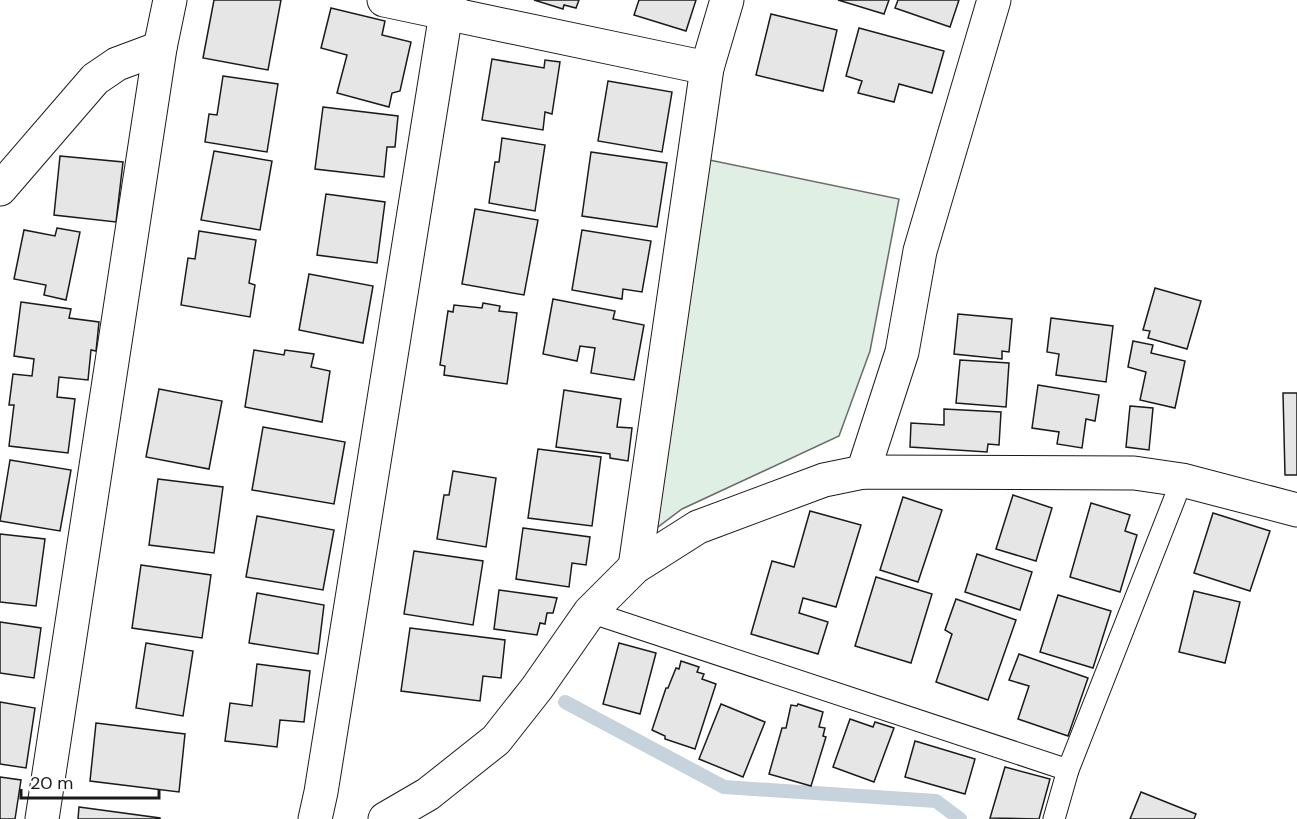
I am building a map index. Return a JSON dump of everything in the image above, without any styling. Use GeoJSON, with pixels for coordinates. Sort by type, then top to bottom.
{"type":"FeatureCollection","features":[{"type":"Feature","properties":{"kind":"street"},"geometry":{"type":"LineString","coordinates":[[42,819],[160,48],[170,0]]}},
{"type":"Feature","properties":{"kind":"street"},"geometry":{"type":"LineString","coordinates":[[384,0],[448,7],[707,68]]}},
{"type":"Feature","properties":{"kind":"street"},"geometry":{"type":"LineString","coordinates":[[635,567],[707,68],[727,0]]}},
{"type":"Feature","properties":{"kind":"street"},"geometry":{"type":"LineString","coordinates":[[863,472],[902,352],[920,251],[994,0]]}},
{"type":"Feature","properties":{"kind":"street"},"geometry":{"type":"LineString","coordinates":[[315,819],[448,7]]}},
{"type":"Feature","properties":{"kind":"street"},"geometry":{"type":"LineString","coordinates":[[0,189],[95,79],[117,64],[160,48]]}},
{"type":"Feature","properties":{"kind":"street"},"geometry":{"type":"LineString","coordinates":[[385,819],[428,794],[496,740],[537,688],[590,612],[635,567],[698,527],[824,480],[863,472],[1134,473],[1182,480],[1297,510]]}},
{"type":"Feature","properties":{"kind":"lane"},"geometry":{"type":"LineString","coordinates":[[1054,819],[1068,770],[1182,480]]}},
{"type":"Feature","properties":{"kind":"lane"},"geometry":{"type":"LineString","coordinates":[[590,612],[1068,770]]}},
{"type":"Feature","properties":{"kind":"green space"},"geometry":{"type":"Polygon","coordinates":[[[695,157],[899,199],[870,351],[839,436],[682,509],[638,542],[695,157]]]}},
{"type":"Feature","properties":{"kind":"building"},"geometry":{"type":"Polygon","coordinates":[[[214,0],[281,0],[268,70],[203,58],[214,0]]]}},
{"type":"Feature","properties":{"kind":"building"},"geometry":{"type":"Polygon","coordinates":[[[534,0],[579,0],[576,8],[564,5],[563,9],[534,0]]]}},
{"type":"Feature","properties":{"kind":"building"},"geometry":{"type":"Polygon","coordinates":[[[639,0],[696,0],[686,31],[634,15],[639,0]]]}},
{"type":"Feature","properties":{"kind":"building"},"geometry":{"type":"Polygon","coordinates":[[[838,0],[889,0],[884,14],[838,0]]]}},
{"type":"Feature","properties":{"kind":"building"},"geometry":{"type":"Polygon","coordinates":[[[898,0],[959,0],[950,27],[895,8],[898,0]]]}},
{"type":"Feature","properties":{"kind":"building"},"geometry":{"type":"Polygon","coordinates":[[[331,8],[385,21],[382,35],[411,42],[400,91],[392,93],[389,107],[337,93],[347,55],[321,48],[331,8]]]}},
{"type":"Feature","properties":{"kind":"building"},"geometry":{"type":"Polygon","coordinates":[[[771,14],[837,30],[823,91],[756,75],[771,14]]]}},
{"type":"Feature","properties":{"kind":"building"},"geometry":{"type":"Polygon","coordinates":[[[859,28],[944,51],[932,93],[899,84],[894,102],[858,93],[862,81],[846,76],[859,28]]]}},
{"type":"Feature","properties":{"kind":"building"},"geometry":{"type":"Polygon","coordinates":[[[492,59],[544,68],[545,60],[560,62],[552,114],[545,112],[543,130],[482,120],[492,59]]]}},
{"type":"Feature","properties":{"kind":"building"},"geometry":{"type":"Polygon","coordinates":[[[223,76],[278,84],[267,152],[205,142],[209,114],[217,115],[223,76]]]}},
{"type":"Feature","properties":{"kind":"building"},"geometry":{"type":"Polygon","coordinates":[[[608,81],[672,92],[662,152],[598,141],[608,81]]]}},
{"type":"Feature","properties":{"kind":"building"},"geometry":{"type":"Polygon","coordinates":[[[323,107],[398,116],[395,147],[387,147],[384,177],[315,169],[323,107]]]}},
{"type":"Feature","properties":{"kind":"building"},"geometry":{"type":"Polygon","coordinates":[[[502,138],[545,145],[535,211],[489,203],[495,162],[499,162],[502,138]]]}},
{"type":"Feature","properties":{"kind":"building"},"geometry":{"type":"Polygon","coordinates":[[[214,151],[272,161],[260,230],[201,220],[214,151]]]}},
{"type":"Feature","properties":{"kind":"building"},"geometry":{"type":"Polygon","coordinates":[[[591,152],[667,163],[657,227],[582,216],[591,152]]]}},
{"type":"Feature","properties":{"kind":"building"},"geometry":{"type":"Polygon","coordinates":[[[60,156],[123,162],[116,222],[54,215],[60,156]]]}},
{"type":"Feature","properties":{"kind":"building"},"geometry":{"type":"Polygon","coordinates":[[[326,194],[385,202],[377,263],[317,255],[326,194]]]}},
{"type":"Feature","properties":{"kind":"building"},"geometry":{"type":"Polygon","coordinates":[[[475,209],[538,220],[524,295],[462,284],[475,209]]]}},
{"type":"Feature","properties":{"kind":"building"},"geometry":{"type":"Polygon","coordinates":[[[57,228],[80,232],[66,300],[44,295],[46,285],[14,279],[24,230],[55,236],[57,228]]]}},
{"type":"Feature","properties":{"kind":"building"},"geometry":{"type":"Polygon","coordinates":[[[582,230],[651,241],[642,292],[623,289],[622,299],[572,290],[582,230]]]}},
{"type":"Feature","properties":{"kind":"building"},"geometry":{"type":"Polygon","coordinates":[[[199,231],[256,240],[249,283],[255,285],[250,317],[181,305],[188,258],[195,259],[199,231]]]}},
{"type":"Feature","properties":{"kind":"building"},"geometry":{"type":"Polygon","coordinates":[[[309,274],[373,286],[363,343],[299,330],[309,274]]]}},
{"type":"Feature","properties":{"kind":"building"},"geometry":{"type":"Polygon","coordinates":[[[1155,288],[1201,301],[1187,349],[1148,338],[1150,331],[1143,330],[1155,288]]]}},
{"type":"Feature","properties":{"kind":"building"},"geometry":{"type":"Polygon","coordinates":[[[553,299],[615,311],[613,319],[644,325],[634,380],[591,373],[595,348],[580,346],[577,361],[543,354],[553,299]]]}},
{"type":"Feature","properties":{"kind":"building"},"geometry":{"type":"Polygon","coordinates":[[[21,302],[71,309],[69,318],[99,322],[96,351],[91,350],[88,380],[59,377],[57,397],[75,399],[68,453],[9,446],[14,405],[9,405],[13,374],[32,376],[34,359],[14,356],[21,302]]]}},
{"type":"Feature","properties":{"kind":"building"},"geometry":{"type":"Polygon","coordinates":[[[483,303],[500,306],[499,311],[517,313],[507,384],[444,375],[445,366],[440,365],[448,311],[453,312],[454,305],[482,308],[483,303]]]}},
{"type":"Feature","properties":{"kind":"building"},"geometry":{"type":"Polygon","coordinates":[[[958,314],[1012,319],[1009,352],[1002,351],[1002,359],[954,354],[958,314]]]}},
{"type":"Feature","properties":{"kind":"building"},"geometry":{"type":"Polygon","coordinates":[[[1051,318],[1113,326],[1106,382],[1056,375],[1059,354],[1047,352],[1051,318]]]}},
{"type":"Feature","properties":{"kind":"building"},"geometry":{"type":"Polygon","coordinates":[[[1133,341],[1153,345],[1151,353],[1185,361],[1175,408],[1140,400],[1146,372],[1128,367],[1133,341]]]}},
{"type":"Feature","properties":{"kind":"building"},"geometry":{"type":"Polygon","coordinates":[[[254,350],[284,355],[285,350],[314,354],[311,367],[330,371],[322,422],[245,407],[254,350]]]}},
{"type":"Feature","properties":{"kind":"building"},"geometry":{"type":"Polygon","coordinates":[[[960,360],[1009,363],[1006,407],[956,403],[960,360]]]}},
{"type":"Feature","properties":{"kind":"building"},"geometry":{"type":"Polygon","coordinates":[[[1038,385],[1099,395],[1095,421],[1086,419],[1082,448],[1057,444],[1059,432],[1032,428],[1038,385]]]}},
{"type":"Feature","properties":{"kind":"building"},"geometry":{"type":"Polygon","coordinates":[[[159,389],[222,401],[209,469],[146,457],[159,389]]]}},
{"type":"Feature","properties":{"kind":"building"},"geometry":{"type":"Polygon","coordinates":[[[564,390],[621,399],[617,427],[632,428],[628,461],[610,458],[610,454],[556,447],[564,390]]]}},
{"type":"Feature","properties":{"kind":"building"},"geometry":{"type":"Polygon","coordinates":[[[1283,393],[1297,393],[1297,475],[1285,475],[1283,393]]]}},
{"type":"Feature","properties":{"kind":"building"},"geometry":{"type":"Polygon","coordinates":[[[1130,406],[1153,408],[1149,450],[1126,447],[1130,406]]]}},
{"type":"Feature","properties":{"kind":"building"},"geometry":{"type":"Polygon","coordinates":[[[944,409],[1001,412],[999,445],[988,444],[987,452],[910,447],[911,423],[944,425],[944,409]]]}},
{"type":"Feature","properties":{"kind":"building"},"geometry":{"type":"Polygon","coordinates":[[[263,427],[345,442],[334,504],[252,490],[263,427]]]}},
{"type":"Feature","properties":{"kind":"building"},"geometry":{"type":"Polygon","coordinates":[[[538,449],[601,457],[592,526],[528,518],[538,449]]]}},
{"type":"Feature","properties":{"kind":"building"},"geometry":{"type":"Polygon","coordinates":[[[10,460],[71,470],[60,531],[0,521],[10,460]]]}},
{"type":"Feature","properties":{"kind":"building"},"geometry":{"type":"Polygon","coordinates":[[[453,471],[496,478],[486,547],[437,539],[444,495],[449,495],[453,471]]]}},
{"type":"Feature","properties":{"kind":"building"},"geometry":{"type":"Polygon","coordinates":[[[158,479],[223,487],[214,553],[149,545],[158,479]]]}},
{"type":"Feature","properties":{"kind":"building"},"geometry":{"type":"Polygon","coordinates":[[[1013,495],[1052,508],[1036,561],[996,549],[1013,495]]]}},
{"type":"Feature","properties":{"kind":"building"},"geometry":{"type":"Polygon","coordinates":[[[903,497],[942,510],[918,582],[880,570],[903,497]]]}},
{"type":"Feature","properties":{"kind":"building"},"geometry":{"type":"Polygon","coordinates":[[[1091,503],[1130,515],[1125,531],[1137,535],[1120,592],[1070,577],[1091,503]]]}},
{"type":"Feature","properties":{"kind":"building"},"geometry":{"type":"Polygon","coordinates":[[[810,511],[861,525],[836,607],[803,598],[799,613],[828,622],[818,654],[751,634],[772,561],[794,567],[810,511]]]}},
{"type":"Feature","properties":{"kind":"building"},"geometry":{"type":"Polygon","coordinates":[[[1213,513],[1270,531],[1250,591],[1194,573],[1213,513]]]}},
{"type":"Feature","properties":{"kind":"building"},"geometry":{"type":"Polygon","coordinates":[[[257,516],[334,530],[323,590],[246,577],[257,516]]]}},
{"type":"Feature","properties":{"kind":"building"},"geometry":{"type":"Polygon","coordinates":[[[523,528],[590,537],[586,565],[572,563],[569,587],[516,579],[523,528]]]}},
{"type":"Feature","properties":{"kind":"building"},"geometry":{"type":"Polygon","coordinates":[[[0,534],[45,539],[36,606],[0,602],[0,534]]]}},
{"type":"Feature","properties":{"kind":"building"},"geometry":{"type":"Polygon","coordinates":[[[414,551],[483,561],[473,625],[404,614],[414,551]]]}},
{"type":"Feature","properties":{"kind":"building"},"geometry":{"type":"Polygon","coordinates":[[[977,554],[1032,572],[1020,610],[965,592],[977,554]]]}},
{"type":"Feature","properties":{"kind":"building"},"geometry":{"type":"Polygon","coordinates":[[[141,565],[211,575],[202,638],[132,628],[141,565]]]}},
{"type":"Feature","properties":{"kind":"building"},"geometry":{"type":"Polygon","coordinates":[[[876,577],[932,594],[911,663],[855,646],[876,577]]]}},
{"type":"Feature","properties":{"kind":"building"},"geometry":{"type":"Polygon","coordinates":[[[499,590],[557,598],[553,613],[547,613],[545,624],[540,623],[537,635],[494,629],[499,590]]]}},
{"type":"Feature","properties":{"kind":"building"},"geometry":{"type":"Polygon","coordinates":[[[1194,591],[1240,602],[1225,663],[1179,652],[1194,591]]]}},
{"type":"Feature","properties":{"kind":"building"},"geometry":{"type":"Polygon","coordinates":[[[257,593],[324,605],[318,654],[249,643],[257,593]]]}},
{"type":"Feature","properties":{"kind":"building"},"geometry":{"type":"Polygon","coordinates":[[[1058,595],[1111,611],[1093,668],[1040,652],[1058,595]]]}},
{"type":"Feature","properties":{"kind":"building"},"geometry":{"type":"Polygon","coordinates":[[[956,599],[1016,620],[988,700],[936,682],[952,634],[945,630],[956,599]]]}},
{"type":"Feature","properties":{"kind":"building"},"geometry":{"type":"Polygon","coordinates":[[[0,622],[41,628],[34,678],[0,673],[0,622]]]}},
{"type":"Feature","properties":{"kind":"building"},"geometry":{"type":"Polygon","coordinates":[[[410,628],[505,640],[501,678],[483,676],[480,701],[401,691],[410,628]]]}},
{"type":"Feature","properties":{"kind":"building"},"geometry":{"type":"Polygon","coordinates":[[[146,643],[193,651],[183,716],[136,708],[146,643]]]}},
{"type":"Feature","properties":{"kind":"building"},"geometry":{"type":"Polygon","coordinates":[[[619,643],[656,653],[640,714],[603,704],[619,643]]]}},
{"type":"Feature","properties":{"kind":"building"},"geometry":{"type":"Polygon","coordinates":[[[1019,654],[1088,678],[1068,736],[1018,719],[1029,686],[1009,680],[1019,654]]]}},
{"type":"Feature","properties":{"kind":"building"},"geometry":{"type":"Polygon","coordinates":[[[681,661],[699,667],[697,672],[704,674],[702,679],[716,684],[695,749],[665,739],[665,736],[652,730],[666,688],[676,668],[679,669],[681,661]]]}},
{"type":"Feature","properties":{"kind":"building"},"geometry":{"type":"Polygon","coordinates":[[[257,664],[310,671],[304,722],[280,720],[277,747],[225,741],[230,703],[252,706],[257,664]]]}},
{"type":"Feature","properties":{"kind":"building"},"geometry":{"type":"Polygon","coordinates":[[[0,702],[35,708],[26,768],[0,764],[0,702]]]}},
{"type":"Feature","properties":{"kind":"building"},"geometry":{"type":"Polygon","coordinates":[[[721,704],[765,722],[743,777],[699,759],[721,704]]]}},
{"type":"Feature","properties":{"kind":"building"},"geometry":{"type":"Polygon","coordinates":[[[798,704],[823,712],[819,727],[825,728],[823,736],[826,737],[811,786],[769,774],[782,728],[786,728],[791,705],[797,706],[798,704]]]}},
{"type":"Feature","properties":{"kind":"building"},"geometry":{"type":"Polygon","coordinates":[[[850,719],[873,727],[875,722],[894,728],[874,782],[833,767],[850,719]]]}},
{"type":"Feature","properties":{"kind":"building"},"geometry":{"type":"Polygon","coordinates":[[[96,723],[185,734],[179,792],[90,781],[96,723]]]}},
{"type":"Feature","properties":{"kind":"building"},"geometry":{"type":"Polygon","coordinates":[[[915,741],[975,759],[965,794],[905,777],[915,741]]]}},
{"type":"Feature","properties":{"kind":"building"},"geometry":{"type":"Polygon","coordinates":[[[1005,767],[1050,779],[1039,819],[990,818],[1005,767]]]}},
{"type":"Feature","properties":{"kind":"building"},"geometry":{"type":"Polygon","coordinates":[[[0,777],[21,780],[15,819],[0,819],[0,777]]]}},
{"type":"Feature","properties":{"kind":"building"},"geometry":{"type":"Polygon","coordinates":[[[1141,792],[1196,814],[1194,819],[1130,819],[1141,792]]]}},
{"type":"Feature","properties":{"kind":"building"},"geometry":{"type":"Polygon","coordinates":[[[79,807],[160,818],[160,819],[78,819],[79,807]]]}},
{"type":"Feature","properties":{"kind":"waterway"},"geometry":{"type":"LineString","coordinates":[[565,702],[724,787],[936,801],[960,819]]}}]}
